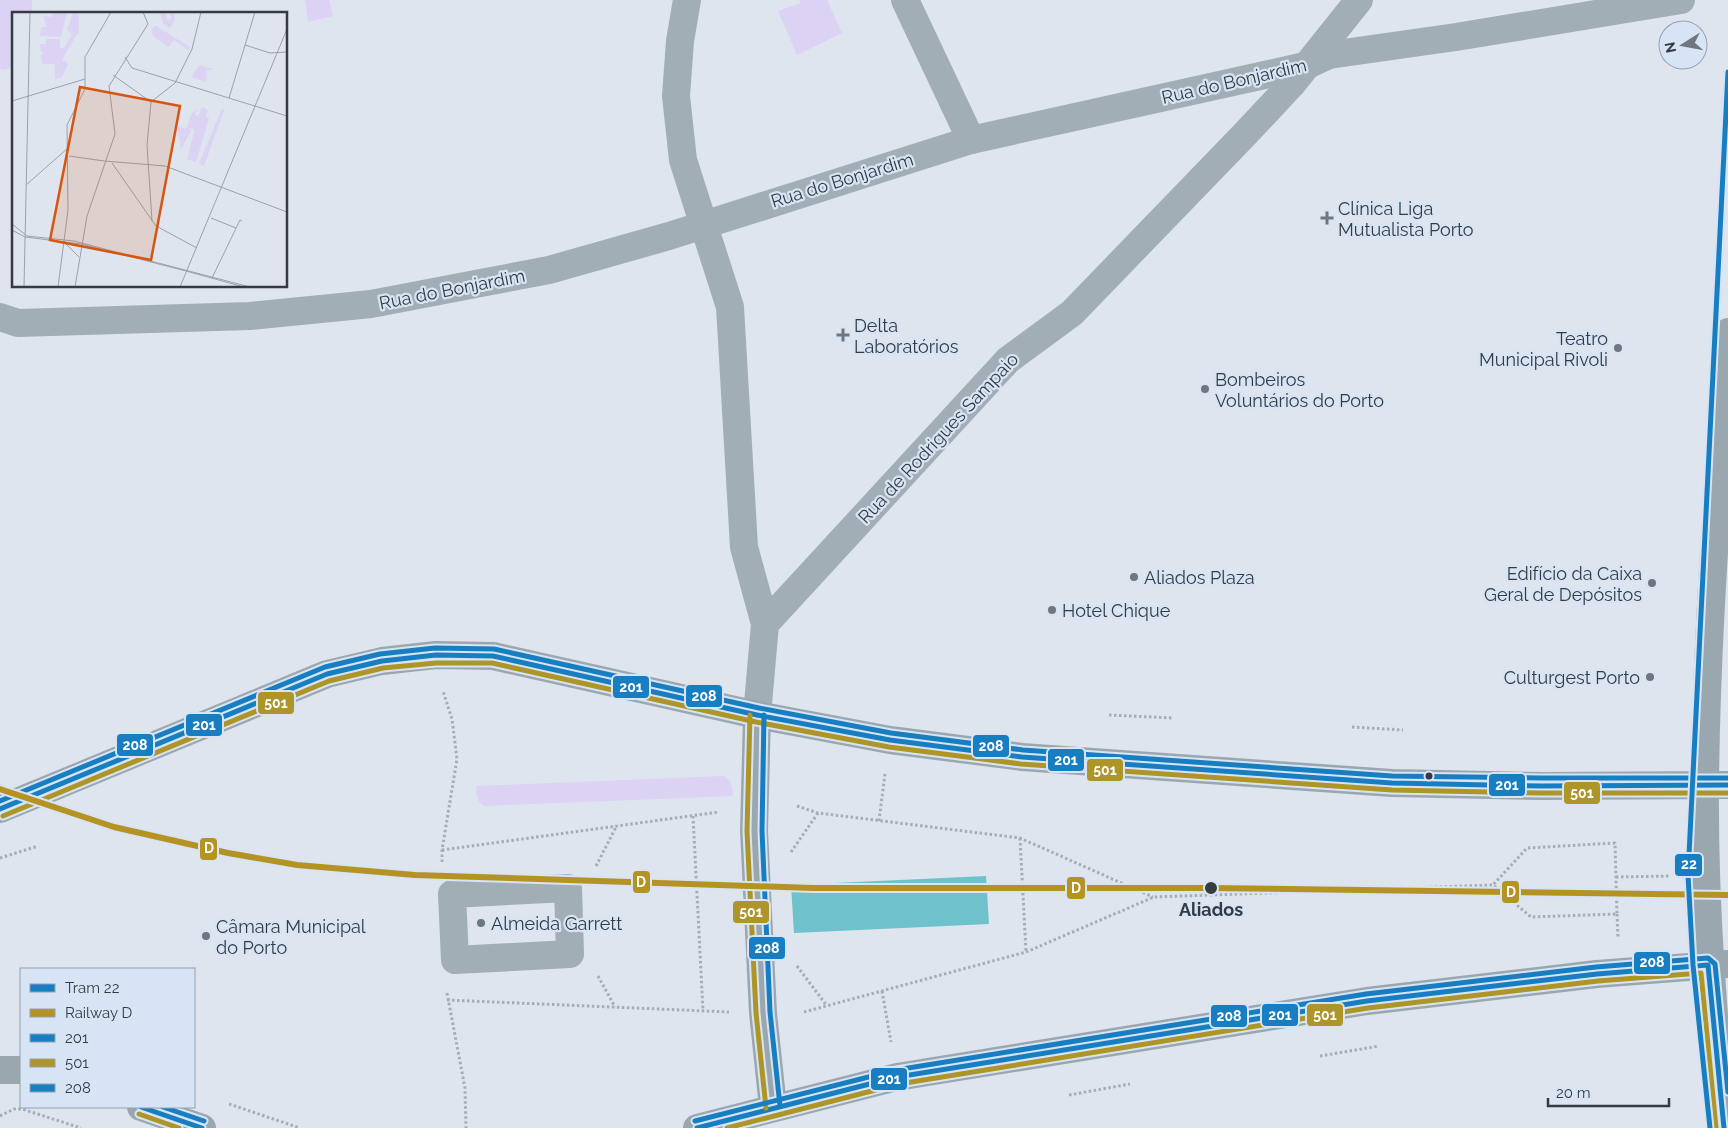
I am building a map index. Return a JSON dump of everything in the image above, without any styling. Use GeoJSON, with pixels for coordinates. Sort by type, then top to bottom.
{"type":"FeatureCollection","features":[{"type":"Feature","properties":{"kind":"main road"},"geometry":{"type":"LineString","coordinates":[[1724,1128],[1718,964],[1716,786],[1728,332]]}},
{"type":"Feature","properties":{"kind":"main road"},"geometry":{"type":"LineString","coordinates":[[0,808],[327,674],[382,661],[436,655],[493,656],[758,715],[890,740],[1022,757],[1149,768],[1392,783],[1716,786]]}},
{"type":"Feature","properties":{"kind":"main road"},"geometry":{"type":"LineString","coordinates":[[758,715],[753,816],[763,1013],[773,1107]]}},
{"type":"Feature","properties":{"kind":"main road"},"geometry":{"type":"LineString","coordinates":[[696,1128],[897,1076],[1367,1001],[1597,974],[1718,964]]}},
{"type":"Feature","properties":{"kind":"main road"},"geometry":{"type":"LineString","coordinates":[[0,1070],[20,1070]]}},
{"type":"Feature","properties":{"kind":"main road"},"geometry":{"type":"LineString","coordinates":[[144,1108],[202,1128]]}},
{"type":"Feature","properties":{"kind":"street"},"geometry":{"type":"LineString","coordinates":[[687,0],[680,41],[676,96],[683,160],[730,307],[744,546],[765,624],[758,715]]}},
{"type":"Feature","properties":{"kind":"street"},"geometry":{"type":"LineString","coordinates":[[905,0],[971,140]]}},
{"type":"Feature","properties":{"kind":"street","name":"Rua de Rodrigues Sampaio"},"geometry":{"type":"LineString","coordinates":[[765,624],[1008,360],[1072,313],[1246,133],[1292,84],[1358,0]]}},
{"type":"Feature","properties":{"kind":"street","name":"Rua do Bonjardim"},"geometry":{"type":"LineString","coordinates":[[6,324],[250,316],[371,304],[549,270],[704,224],[971,140],[1305,66],[1329,55],[1456,37],[1681,0]]}},
{"type":"Feature","properties":{"kind":"street"},"geometry":{"type":"LineString","coordinates":[[568,888],[570,954],[455,960],[452,894],[568,888]]}},
{"type":"Feature","properties":{"kind":"path"},"geometry":{"type":"LineString","coordinates":[[1109,715],[1172,718]]}},
{"type":"Feature","properties":{"kind":"path"},"geometry":{"type":"LineString","coordinates":[[1352,727],[1403,730]]}},
{"type":"Feature","properties":{"kind":"path"},"geometry":{"type":"LineString","coordinates":[[879,821],[886,770]]}},
{"type":"Feature","properties":{"kind":"path"},"geometry":{"type":"LineString","coordinates":[[796,806],[818,813],[1020,838],[1154,897]]}},
{"type":"Feature","properties":{"kind":"path"},"geometry":{"type":"LineString","coordinates":[[442,850],[725,811]]}},
{"type":"Feature","properties":{"kind":"path"},"geometry":{"type":"LineString","coordinates":[[787,859],[818,813]]}},
{"type":"Feature","properties":{"kind":"path"},"geometry":{"type":"LineString","coordinates":[[693,816],[703,1011]]}},
{"type":"Feature","properties":{"kind":"path"},"geometry":{"type":"LineString","coordinates":[[1020,838],[1026,952]]}},
{"type":"Feature","properties":{"kind":"path"},"geometry":{"type":"LineString","coordinates":[[1493,885],[1527,848],[1615,843],[1618,944]]}},
{"type":"Feature","properties":{"kind":"path"},"geometry":{"type":"LineString","coordinates":[[0,858],[38,846]]}},
{"type":"Feature","properties":{"kind":"path"},"geometry":{"type":"LineString","coordinates":[[1616,877],[1680,876]]}},
{"type":"Feature","properties":{"kind":"path"},"geometry":{"type":"LineString","coordinates":[[804,1012],[1026,952],[1154,897],[1493,885],[1531,917],[1617,914]]}},
{"type":"Feature","properties":{"kind":"path"},"geometry":{"type":"LineString","coordinates":[[795,963],[826,1006]]}},
{"type":"Feature","properties":{"kind":"path"},"geometry":{"type":"LineString","coordinates":[[882,991],[891,1046]]}},
{"type":"Feature","properties":{"kind":"path"},"geometry":{"type":"LineString","coordinates":[[448,1000],[735,1012]]}},
{"type":"Feature","properties":{"kind":"path"},"geometry":{"type":"LineString","coordinates":[[1320,1056],[1379,1046]]}},
{"type":"Feature","properties":{"kind":"path"},"geometry":{"type":"LineString","coordinates":[[1070,1095],[1130,1084]]}},
{"type":"Feature","properties":{"kind":"path"},"geometry":{"type":"LineString","coordinates":[[220,1102],[300,1128]]}},
{"type":"Feature","properties":{"kind":"path"},"geometry":{"type":"LineString","coordinates":[[0,1116],[14,1109],[22,1109],[80,1128]]}},
{"type":"Feature","properties":{"kind":"shaded area"},"geometry":{"type":"Polygon","coordinates":[[[0,0],[32,0],[32,12],[12,12],[12,68],[0,69],[0,0]]]}},
{"type":"Feature","properties":{"kind":"shaded area"},"geometry":{"type":"Polygon","coordinates":[[[305,0],[329,0],[333,16],[308,22],[305,0]]]}},
{"type":"Feature","properties":{"kind":"shaded area"},"geometry":{"type":"Polygon","coordinates":[[[800,0],[827,0],[842,33],[797,55],[778,11],[800,3],[800,0]]]}},
{"type":"Feature","properties":{"kind":"shaded area"},"geometry":{"type":"Polygon","coordinates":[[[724,776],[730,782],[733,796],[484,806],[478,800],[476,786],[724,776]]]}},
{"type":"Feature","properties":{"kind":"water"},"geometry":{"type":"Polygon","coordinates":[[[986,876],[989,924],[794,933],[791,885],[986,876]]]}},
{"type":"Feature","properties":{"kind":"tram line","name":"22"},"geometry":{"type":"LineString","coordinates":[[1710,1128],[1693,965],[1688,875],[1728,72]]}},
{"type":"Feature","properties":{"kind":"rail line","name":"D"},"geometry":{"type":"LineString","coordinates":[[0,789],[114,827],[228,853],[297,865],[415,875],[813,888],[1210,888],[1728,895]]}},
{"type":"Feature","properties":{"kind":"transit line","name":"208"},"geometry":{"type":"LineString","coordinates":[[0,801],[325,667],[380,654],[435,648],[494,649],[759,708],[891,733],[1023,750],[1392,776],[1728,778]]}},
{"type":"Feature","properties":{"kind":"transit line","name":"201"},"geometry":{"type":"LineString","coordinates":[[0,809],[327,674],[382,661],[436,655],[493,656],[757,715],[890,740],[1022,757],[1392,783],[1542,786],[1728,785]]}},
{"type":"Feature","properties":{"kind":"transit line","name":"501"},"geometry":{"type":"LineString","coordinates":[[3,816],[329,681],[383,668],[436,663],[492,663],[756,722],[889,747],[1021,764],[1392,790],[1542,793],[1728,793]]}},
{"type":"Feature","properties":{"kind":"transit line","name":"501"},"geometry":{"type":"LineString","coordinates":[[750,715],[747,831],[756,1013],[766,1108]]}},
{"type":"Feature","properties":{"kind":"transit line","name":"208"},"geometry":{"type":"LineString","coordinates":[[764,715],[762,831],[770,1012],[780,1106]]}},
{"type":"Feature","properties":{"kind":"transit line","name":"208"},"geometry":{"type":"LineString","coordinates":[[695,1121],[896,1070],[1366,994],[1596,967],[1708,958],[1715,964],[1728,1092]]}},
{"type":"Feature","properties":{"kind":"transit line","name":"201"},"geometry":{"type":"LineString","coordinates":[[697,1128],[897,1077],[1367,1001],[1597,974],[1708,965],[1724,1128]]}},
{"type":"Feature","properties":{"kind":"transit line","name":"501"},"geometry":{"type":"LineString","coordinates":[[727,1128],[899,1084],[1368,1008],[1598,981],[1701,973],[1716,1128]]}},
{"type":"Feature","properties":{"kind":"transit line","name":"201"},"geometry":{"type":"LineString","coordinates":[[144,1108],[202,1128]]}},
{"type":"Feature","properties":{"kind":"transit line","name":"208"},"geometry":{"type":"LineString","coordinates":[[166,1108],[204,1121]]}},
{"type":"Feature","properties":{"kind":"transit line","name":"501"},"geometry":{"type":"LineString","coordinates":[[139,1114],[179,1128]]}},
{"type":"Feature","properties":{"kind":"place","name":"Clínica Liga Mutualista Porto"},"geometry":{"type":"Point","coordinates":[1327,218]}},
{"type":"Feature","properties":{"kind":"place","name":"Delta Laboratórios"},"geometry":{"type":"Point","coordinates":[843,335]}},
{"type":"Feature","properties":{"kind":"place","name":"Teatro Municipal Rivoli"},"geometry":{"type":"Point","coordinates":[1618,348]}},
{"type":"Feature","properties":{"kind":"place","name":"Bombeiros Voluntários do Porto"},"geometry":{"type":"Point","coordinates":[1205,389]}},
{"type":"Feature","properties":{"kind":"place","name":"Aliados Plaza"},"geometry":{"type":"Point","coordinates":[1134,577]}},
{"type":"Feature","properties":{"kind":"place","name":"Edifício da Caixa Geral de Depósitos"},"geometry":{"type":"Point","coordinates":[1652,583]}},
{"type":"Feature","properties":{"kind":"place","name":"Hotel Chique"},"geometry":{"type":"Point","coordinates":[1052,610]}},
{"type":"Feature","properties":{"kind":"place","name":"Culturgest Porto"},"geometry":{"type":"Point","coordinates":[1650,677]}},
{"type":"Feature","properties":{"kind":"place","name":"Aliados"},"geometry":{"type":"Point","coordinates":[1211,888]}},
{"type":"Feature","properties":{"kind":"place","name":"Almeida Garrett"},"geometry":{"type":"Point","coordinates":[481,923]}},
{"type":"Feature","properties":{"kind":"place","name":"Câmara Municipal do Porto"},"geometry":{"type":"Point","coordinates":[206,936]}}]}
